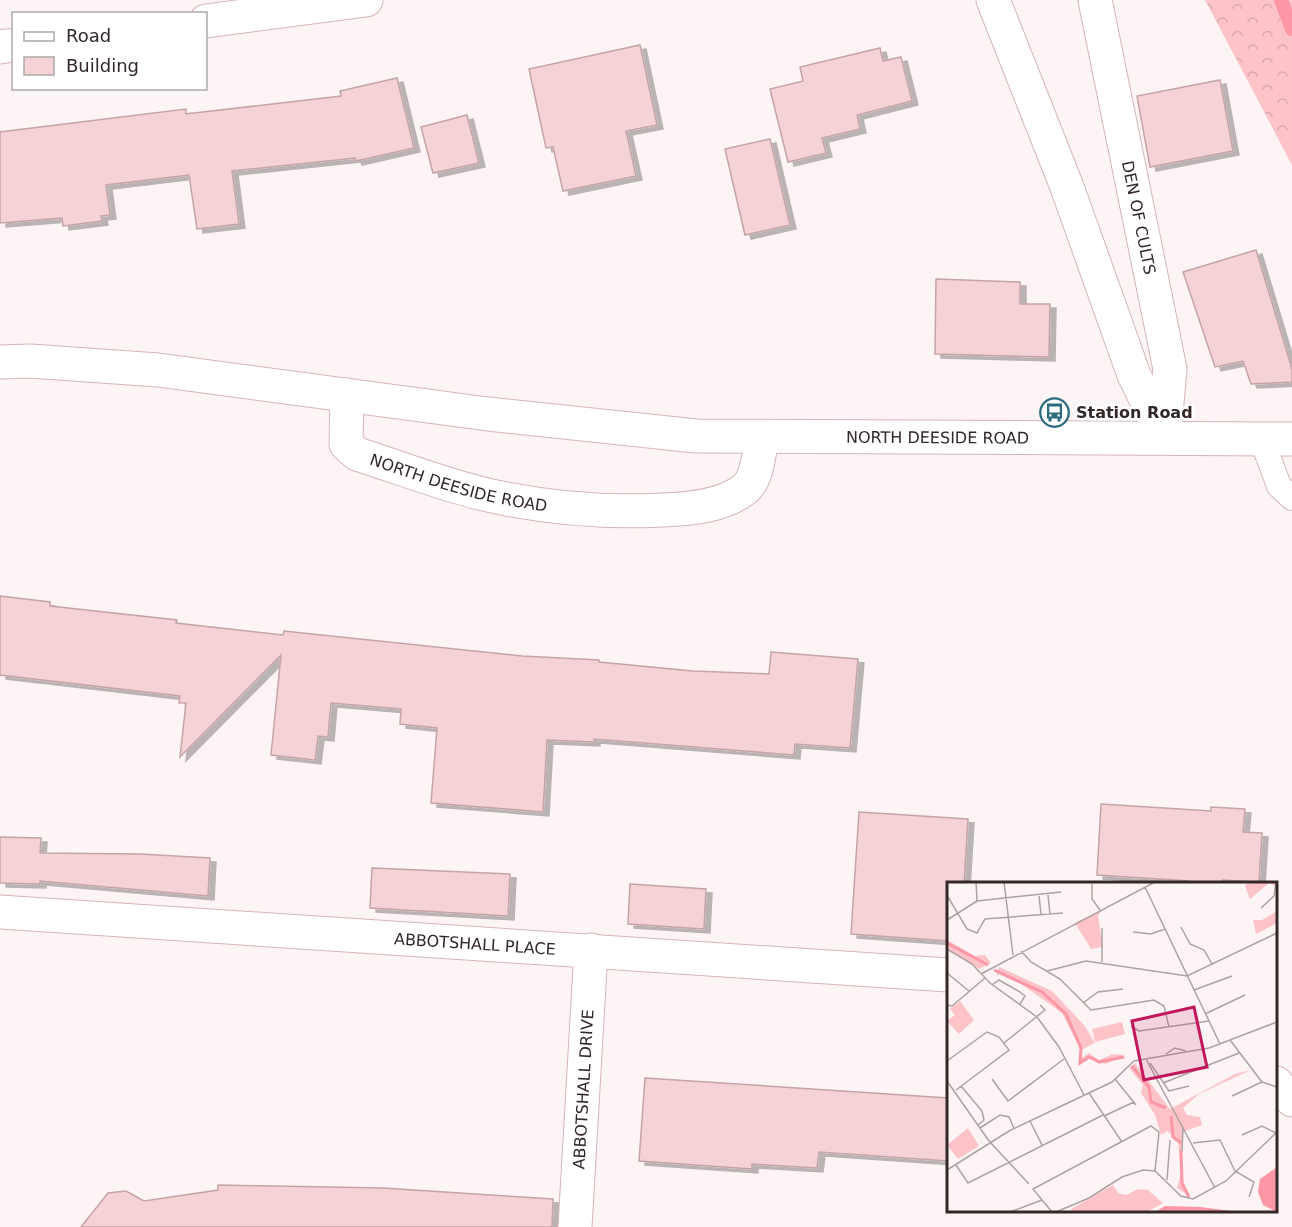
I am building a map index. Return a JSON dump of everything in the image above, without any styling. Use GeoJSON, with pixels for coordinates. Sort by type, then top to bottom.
{"type":"FeatureCollection","features":[{"type":"Feature","properties":{"kind":"street"},"geometry":{"type":"LineString","coordinates":[[207,21],[366,0]]}},
{"type":"Feature","properties":{"kind":"street"},"geometry":{"type":"LineString","coordinates":[[993,0],[1067,187],[1134,375],[1164,436]]}},
{"type":"Feature","properties":{"kind":"street","name":"DEN OF CULTS"},"geometry":{"type":"LineString","coordinates":[[1095,0],[1170,369],[1164,436]]}},
{"type":"Feature","properties":{"kind":"street","name":"NORTH DEESIDE ROAD"},"geometry":{"type":"LineString","coordinates":[[0,362],[30,361],[158,370],[347,395],[696,436],[1164,436],[1277,439]]}},
{"type":"Feature","properties":{"kind":"street","name":"NORTH DEESIDE ROAD"},"geometry":{"type":"LineString","coordinates":[[347,395],[346,444],[357,454],[490,496],[555,507],[620,512],[683,509],[721,501],[745,488],[752,480],[762,437]]}},
{"type":"Feature","properties":{"kind":"street","name":"ABBOTSHALL PLACE"},"geometry":{"type":"LineString","coordinates":[[0,912],[947,975]]}},
{"type":"Feature","properties":{"kind":"street","name":"ABBOTSHALL DRIVE"},"geometry":{"type":"LineString","coordinates":[[575,1227],[591,950]]}},
{"type":"Feature","properties":{"kind":"street"},"geometry":{"type":"LineString","coordinates":[[1277,1085],[1292,1100]]}},
{"type":"Feature","properties":{"kind":"lane"},"geometry":{"type":"LineString","coordinates":[[1277,439],[1279,486],[1292,498]]}},
{"type":"Feature","properties":{"kind":"green space"},"geometry":{"type":"Polygon","coordinates":[[[1205,0],[1292,0],[1292,165],[1205,0]]]}},
{"type":"Feature","properties":{"kind":"building"},"geometry":{"type":"Polygon","coordinates":[[[640,45],[657,125],[626,131],[636,176],[563,191],[553,147],[546,148],[529,69],[640,45]]]}},
{"type":"Feature","properties":{"kind":"building"},"geometry":{"type":"Polygon","coordinates":[[[880,48],[883,61],[901,57],[912,101],[857,115],[860,129],[822,138],[826,153],[788,162],[770,89],[803,81],[800,67],[880,48]]]}},
{"type":"Feature","properties":{"kind":"building"},"geometry":{"type":"Polygon","coordinates":[[[397,78],[414,148],[356,161],[355,158],[232,171],[239,224],[197,229],[189,175],[106,185],[110,215],[101,216],[102,221],[63,226],[62,218],[0,223],[0,132],[186,109],[186,114],[341,96],[340,91],[397,78]]]}},
{"type":"Feature","properties":{"kind":"building"},"geometry":{"type":"Polygon","coordinates":[[[1220,80],[1233,151],[1150,167],[1137,96],[1220,80]]]}},
{"type":"Feature","properties":{"kind":"building"},"geometry":{"type":"Polygon","coordinates":[[[467,115],[479,163],[433,173],[421,127],[467,115]]]}},
{"type":"Feature","properties":{"kind":"building"},"geometry":{"type":"Polygon","coordinates":[[[770,139],[790,225],[745,235],[725,149],[770,139]]]}},
{"type":"Feature","properties":{"kind":"building"},"geometry":{"type":"Polygon","coordinates":[[[1256,250],[1292,369],[1292,382],[1251,384],[1243,361],[1215,367],[1183,272],[1256,250]]]}},
{"type":"Feature","properties":{"kind":"building"},"geometry":{"type":"Polygon","coordinates":[[[936,279],[1020,282],[1020,304],[1050,304],[1049,357],[935,354],[936,279]]]}},
{"type":"Feature","properties":{"kind":"building"},"geometry":{"type":"Polygon","coordinates":[[[0,596],[50,602],[50,606],[283,635],[284,631],[693,671],[769,674],[771,652],[858,659],[850,748],[795,744],[794,755],[594,739],[594,742],[547,740],[543,812],[431,803],[437,728],[400,724],[401,709],[331,703],[328,737],[318,736],[315,760],[271,755],[281,655],[180,757],[186,703],[179,703],[180,696],[0,675],[0,596]]]}},
{"type":"Feature","properties":{"kind":"building"},"geometry":{"type":"Polygon","coordinates":[[[1101,804],[1211,811],[1211,807],[1245,809],[1243,832],[1262,833],[1259,882],[1223,880],[1222,882],[1189,882],[1097,875],[1101,804]]]}},
{"type":"Feature","properties":{"kind":"building"},"geometry":{"type":"Polygon","coordinates":[[[859,812],[968,819],[964,882],[947,882],[947,941],[851,934],[859,812]]]}},
{"type":"Feature","properties":{"kind":"building"},"geometry":{"type":"Polygon","coordinates":[[[0,837],[41,838],[40,853],[140,854],[210,858],[208,896],[40,881],[40,884],[0,883],[0,837]]]}},
{"type":"Feature","properties":{"kind":"building"},"geometry":{"type":"Polygon","coordinates":[[[372,868],[510,874],[508,916],[370,908],[372,868]]]}},
{"type":"Feature","properties":{"kind":"building"},"geometry":{"type":"Polygon","coordinates":[[[630,884],[706,889],[704,929],[628,924],[630,884]]]}},
{"type":"Feature","properties":{"kind":"building"},"geometry":{"type":"Polygon","coordinates":[[[645,1078],[947,1098],[947,1161],[819,1152],[817,1168],[752,1164],[752,1169],[639,1161],[645,1078]]]}},
{"type":"Feature","properties":{"kind":"building"},"geometry":{"type":"Polygon","coordinates":[[[218,1185],[383,1188],[553,1199],[552,1227],[81,1227],[108,1193],[126,1191],[144,1201],[218,1190],[218,1185]]]}},
{"type":"Feature","properties":{"kind":"waterway"},"geometry":{"type":"LineString","coordinates":[[1281,0],[1292,29]]}},
{"type":"Feature","properties":{"kind":"place","name":"Station Road"},"geometry":{"type":"Point","coordinates":[1055,412]}}]}
